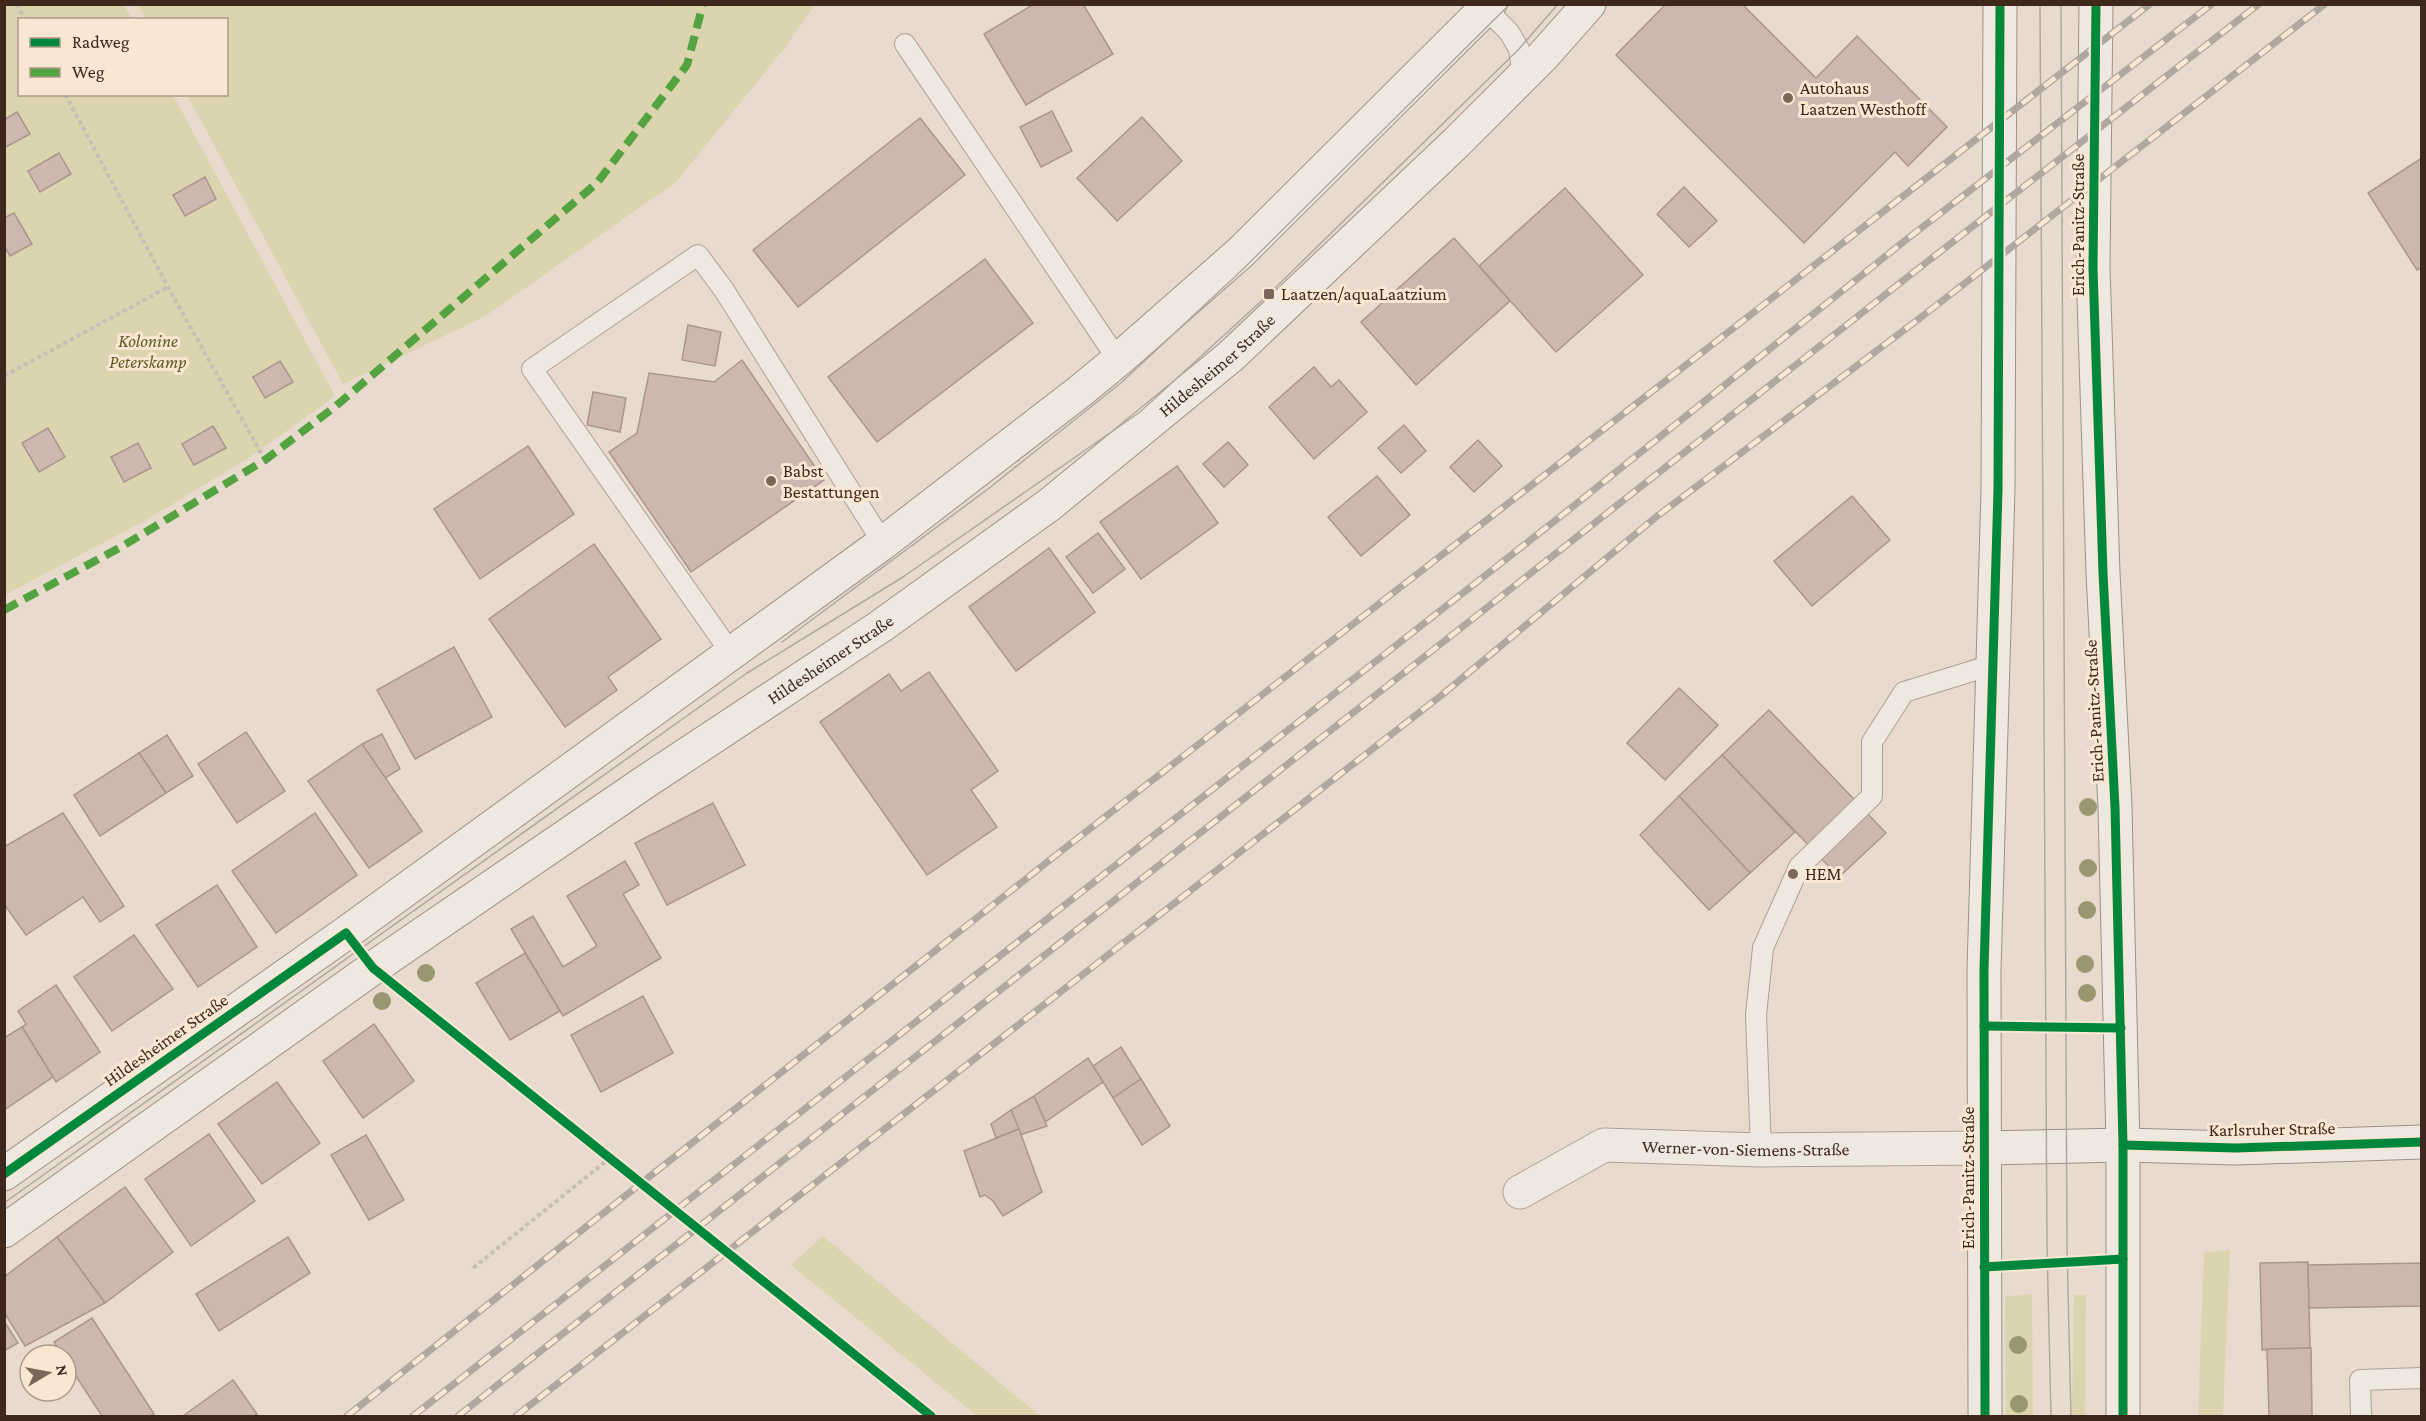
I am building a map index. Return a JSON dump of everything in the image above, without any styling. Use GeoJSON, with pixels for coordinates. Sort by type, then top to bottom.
{"type":"FeatureCollection","features":[{"type":"Feature","properties":{"kind":"street","name":"Hildesheimer Straße"},"geometry":{"type":"LineString","coordinates":[[4,1231],[373,968],[645,782],[881,626],[1049,506],[1231,356],[1456,143],[1523,76],[1589,4]]}},
{"type":"Feature","properties":{"kind":"street","name":"Erich-Panitz-Straße"},"geometry":{"type":"LineString","coordinates":[[1985,1416],[1984,970],[1999,435],[2000,4]]}},
{"type":"Feature","properties":{"kind":"street","name":"Erich-Panitz-Straße"},"geometry":{"type":"LineString","coordinates":[[2096,4],[2093,268],[2103,573],[2115,807],[2123,1145],[2123,1416]]}},
{"type":"Feature","properties":{"kind":"street","name":"Hildesheimer Straße"},"geometry":{"type":"LineString","coordinates":[[4,1174],[346,933],[883,543],[1118,360],[1241,252],[1486,6]]}},
{"type":"Feature","properties":{"kind":"street","name":"Karlsruher Straße"},"geometry":{"type":"LineString","coordinates":[[1984,1148],[2123,1145],[2236,1148],[2421,1142]]}},
{"type":"Feature","properties":{"kind":"street","name":"Werner-von-Siemens-Straße"},"geometry":{"type":"LineString","coordinates":[[1520,1192],[1604,1145],[1761,1150],[1984,1148]]}},
{"type":"Feature","properties":{"kind":"lane"},"geometry":{"type":"LineString","coordinates":[[1486,6],[1509,32],[1519,49],[1523,76]]}},
{"type":"Feature","properties":{"kind":"lane"},"geometry":{"type":"LineString","coordinates":[[904,44],[1118,360]]}},
{"type":"Feature","properties":{"kind":"lane"},"geometry":{"type":"LineString","coordinates":[[731,653],[532,369],[698,255],[724,290],[883,543]]}},
{"type":"Feature","properties":{"kind":"lane"},"geometry":{"type":"LineString","coordinates":[[1761,1150],[1756,1015],[1764,948],[1799,867],[1872,796],[1872,742],[1904,692],[1992,665]]}},
{"type":"Feature","properties":{"kind":"lane"},"geometry":{"type":"LineString","coordinates":[[2361,1416],[2360,1380],[2421,1378]]}},
{"type":"Feature","properties":{"kind":"path"},"geometry":{"type":"LineString","coordinates":[[17,4],[25,18]]}},
{"type":"Feature","properties":{"kind":"path"},"geometry":{"type":"LineString","coordinates":[[66,96],[168,287],[265,460]]}},
{"type":"Feature","properties":{"kind":"path"},"geometry":{"type":"LineString","coordinates":[[4,376],[168,287]]}},
{"type":"Feature","properties":{"kind":"path"},"geometry":{"type":"LineString","coordinates":[[473,1268],[610,1158]]}},
{"type":"Feature","properties":{"kind":"green space"},"geometry":{"type":"Polygon","coordinates":[[[662,4],[815,5],[783,50],[676,182],[484,317],[343,384],[188,96],[228,96],[228,18],[145,18],[138,5],[660,5],[651,11],[662,4]]]}},
{"type":"Feature","properties":{"kind":"green space","name":"Kolonine Peterskamp"},"geometry":{"type":"Polygon","coordinates":[[[5,5],[124,5],[131,18],[18,18],[18,96],[174,96],[335,396],[249,458],[146,520],[5,595],[5,5]]]}},
{"type":"Feature","properties":{"kind":"green space"},"geometry":{"type":"Polygon","coordinates":[[[823,1236],[1040,1416],[977,1416],[791,1265],[823,1236]]]}},
{"type":"Feature","properties":{"kind":"green space"},"geometry":{"type":"Polygon","coordinates":[[[2230,1250],[2223,1416],[2198,1416],[2204,1253],[2230,1250]]]}},
{"type":"Feature","properties":{"kind":"green space"},"geometry":{"type":"Polygon","coordinates":[[[2032,1294],[2033,1416],[2006,1416],[2005,1297],[2032,1294]]]}},
{"type":"Feature","properties":{"kind":"green space"},"geometry":{"type":"Polygon","coordinates":[[[2074,1295],[2086,1295],[2085,1416],[2072,1416],[2074,1295]]]}},
{"type":"Feature","properties":{"kind":"building"},"geometry":{"type":"Polygon","coordinates":[[[1034,4],[1083,4],[1113,54],[1026,105],[984,34],[1034,4]]]}},
{"type":"Feature","properties":{"kind":"building","name":"Autohaus Laatzen Westhoff"},"geometry":{"type":"Polygon","coordinates":[[[1666,4],[1742,4],[1816,78],[1857,36],[1947,127],[1908,166],[1895,152],[1804,243],[1616,55],[1666,4]]]}},
{"type":"Feature","properties":{"kind":"building"},"geometry":{"type":"Polygon","coordinates":[[[1052,111],[1072,151],[1041,167],[1020,127],[1052,111]]]}},
{"type":"Feature","properties":{"kind":"building"},"geometry":{"type":"Polygon","coordinates":[[[17,112],[30,134],[4,148],[4,120],[17,112]]]}},
{"type":"Feature","properties":{"kind":"building"},"geometry":{"type":"Polygon","coordinates":[[[1142,117],[1182,161],[1117,221],[1077,178],[1142,117]]]}},
{"type":"Feature","properties":{"kind":"building"},"geometry":{"type":"Polygon","coordinates":[[[920,118],[965,175],[798,307],[753,250],[920,118]]]}},
{"type":"Feature","properties":{"kind":"building"},"geometry":{"type":"Polygon","coordinates":[[[59,153],[71,174],[40,192],[28,171],[59,153]]]}},
{"type":"Feature","properties":{"kind":"building"},"geometry":{"type":"Polygon","coordinates":[[[2422,158],[2422,267],[2417,270],[2368,193],[2422,158]]]}},
{"type":"Feature","properties":{"kind":"building"},"geometry":{"type":"Polygon","coordinates":[[[205,177],[216,199],[185,216],[173,195],[205,177]]]}},
{"type":"Feature","properties":{"kind":"building"},"geometry":{"type":"Polygon","coordinates":[[[1684,187],[1717,221],[1689,247],[1657,214],[1684,187]]]}},
{"type":"Feature","properties":{"kind":"building"},"geometry":{"type":"Polygon","coordinates":[[[1565,188],[1643,275],[1556,352],[1479,266],[1565,188]]]}},
{"type":"Feature","properties":{"kind":"building"},"geometry":{"type":"Polygon","coordinates":[[[14,213],[32,244],[10,256],[4,246],[4,218],[14,213]]]}},
{"type":"Feature","properties":{"kind":"building"},"geometry":{"type":"Polygon","coordinates":[[[1454,238],[1510,301],[1416,385],[1361,322],[1454,238]]]}},
{"type":"Feature","properties":{"kind":"building"},"geometry":{"type":"Polygon","coordinates":[[[985,259],[1033,323],[877,442],[828,377],[985,259]]]}},
{"type":"Feature","properties":{"kind":"building"},"geometry":{"type":"Polygon","coordinates":[[[688,325],[721,332],[715,366],[682,360],[688,325]]]}},
{"type":"Feature","properties":{"kind":"building"},"geometry":{"type":"Polygon","coordinates":[[[742,360],[824,480],[691,572],[609,452],[637,433],[649,373],[714,382],[742,360]]]}},
{"type":"Feature","properties":{"kind":"building"},"geometry":{"type":"Polygon","coordinates":[[[280,361],[293,382],[265,398],[253,377],[280,361]]]}},
{"type":"Feature","properties":{"kind":"building"},"geometry":{"type":"Polygon","coordinates":[[[1314,367],[1331,387],[1339,380],[1367,412],[1314,459],[1269,407],[1314,367]]]}},
{"type":"Feature","properties":{"kind":"building"},"geometry":{"type":"Polygon","coordinates":[[[593,392],[626,398],[620,432],[587,425],[593,392]]]}},
{"type":"Feature","properties":{"kind":"building"},"geometry":{"type":"Polygon","coordinates":[[[1404,425],[1426,451],[1401,473],[1378,448],[1404,425]]]}},
{"type":"Feature","properties":{"kind":"building"},"geometry":{"type":"Polygon","coordinates":[[[213,426],[226,448],[194,465],[182,444],[213,426]]]}},
{"type":"Feature","properties":{"kind":"building"},"geometry":{"type":"Polygon","coordinates":[[[48,428],[65,457],[39,472],[22,443],[48,428]]]}},
{"type":"Feature","properties":{"kind":"building"},"geometry":{"type":"Polygon","coordinates":[[[1478,440],[1502,466],[1474,492],[1450,467],[1478,440]]]}},
{"type":"Feature","properties":{"kind":"building"},"geometry":{"type":"Polygon","coordinates":[[[1228,442],[1248,465],[1224,487],[1203,464],[1228,442]]]}},
{"type":"Feature","properties":{"kind":"building"},"geometry":{"type":"Polygon","coordinates":[[[138,443],[151,468],[124,482],[111,457],[138,443]]]}},
{"type":"Feature","properties":{"kind":"building"},"geometry":{"type":"Polygon","coordinates":[[[528,446],[574,514],[480,579],[434,509],[528,446]]]}},
{"type":"Feature","properties":{"kind":"building"},"geometry":{"type":"Polygon","coordinates":[[[1177,466],[1218,523],[1141,579],[1100,522],[1177,466]]]}},
{"type":"Feature","properties":{"kind":"building"},"geometry":{"type":"Polygon","coordinates":[[[1377,476],[1410,515],[1361,556],[1328,517],[1377,476]]]}},
{"type":"Feature","properties":{"kind":"building"},"geometry":{"type":"Polygon","coordinates":[[[1852,496],[1890,540],[1812,606],[1774,561],[1852,496]]]}},
{"type":"Feature","properties":{"kind":"building"},"geometry":{"type":"Polygon","coordinates":[[[1098,533],[1125,569],[1093,593],[1066,557],[1098,533]]]}},
{"type":"Feature","properties":{"kind":"building"},"geometry":{"type":"Polygon","coordinates":[[[594,544],[661,639],[608,677],[617,690],[565,727],[489,619],[594,544]]]}},
{"type":"Feature","properties":{"kind":"building"},"geometry":{"type":"Polygon","coordinates":[[[1049,548],[1095,612],[1016,671],[969,607],[1049,548]]]}},
{"type":"Feature","properties":{"kind":"building"},"geometry":{"type":"Polygon","coordinates":[[[454,647],[492,717],[415,759],[377,690],[454,647]]]}},
{"type":"Feature","properties":{"kind":"building"},"geometry":{"type":"Polygon","coordinates":[[[929,672],[998,771],[971,790],[997,827],[927,875],[820,722],[889,674],[901,691],[929,672]]]}},
{"type":"Feature","properties":{"kind":"building"},"geometry":{"type":"Polygon","coordinates":[[[1679,688],[1718,725],[1665,780],[1627,743],[1679,688]]]}},
{"type":"Feature","properties":{"kind":"building"},"geometry":{"type":"Polygon","coordinates":[[[1769,710],[1886,833],[1839,877],[1722,755],[1769,710]]]}},
{"type":"Feature","properties":{"kind":"building"},"geometry":{"type":"Polygon","coordinates":[[[246,732],[285,791],[237,823],[198,764],[246,732]]]}},
{"type":"Feature","properties":{"kind":"building"},"geometry":{"type":"Polygon","coordinates":[[[382,734],[400,769],[385,778],[362,744],[382,734]]]}},
{"type":"Feature","properties":{"kind":"building"},"geometry":{"type":"Polygon","coordinates":[[[167,735],[193,776],[166,793],[139,753],[167,735]]]}},
{"type":"Feature","properties":{"kind":"building"},"geometry":{"type":"Polygon","coordinates":[[[362,744],[422,831],[369,868],[308,781],[362,744]]]}},
{"type":"Feature","properties":{"kind":"building"},"geometry":{"type":"Polygon","coordinates":[[[139,753],[166,793],[100,836],[74,795],[139,753]]]}},
{"type":"Feature","properties":{"kind":"building"},"geometry":{"type":"Polygon","coordinates":[[[1722,755],[1795,832],[1750,873],[1679,796],[1722,755]]]}},
{"type":"Feature","properties":{"kind":"building"},"geometry":{"type":"Polygon","coordinates":[[[1679,796],[1750,873],[1709,910],[1640,835],[1679,796]]]}},
{"type":"Feature","properties":{"kind":"building"},"geometry":{"type":"Polygon","coordinates":[[[713,803],[745,865],[667,905],[635,843],[713,803]]]}},
{"type":"Feature","properties":{"kind":"building"},"geometry":{"type":"Polygon","coordinates":[[[63,813],[124,906],[100,922],[83,897],[26,935],[4,904],[4,847],[63,813]]]}},
{"type":"Feature","properties":{"kind":"building"},"geometry":{"type":"Polygon","coordinates":[[[315,813],[357,875],[276,933],[232,871],[315,813]]]}},
{"type":"Feature","properties":{"kind":"building"},"geometry":{"type":"Polygon","coordinates":[[[625,861],[639,885],[623,894],[661,958],[563,1016],[511,929],[533,916],[563,967],[597,946],[567,896],[625,861]]]}},
{"type":"Feature","properties":{"kind":"building"},"geometry":{"type":"Polygon","coordinates":[[[217,885],[257,947],[198,987],[156,925],[217,885]]]}},
{"type":"Feature","properties":{"kind":"building"},"geometry":{"type":"Polygon","coordinates":[[[134,935],[173,989],[112,1031],[74,977],[134,935]]]}},
{"type":"Feature","properties":{"kind":"building"},"geometry":{"type":"Polygon","coordinates":[[[525,953],[560,1011],[510,1040],[476,983],[525,953]]]}},
{"type":"Feature","properties":{"kind":"building"},"geometry":{"type":"Polygon","coordinates":[[[56,985],[100,1052],[56,1082],[22,1027],[26,1024],[18,1011],[56,985]]]}},
{"type":"Feature","properties":{"kind":"building"},"geometry":{"type":"Polygon","coordinates":[[[643,996],[673,1053],[601,1092],[571,1035],[643,996]]]}},
{"type":"Feature","properties":{"kind":"building"},"geometry":{"type":"Polygon","coordinates":[[[374,1024],[414,1081],[363,1118],[323,1061],[374,1024]]]}},
{"type":"Feature","properties":{"kind":"building"},"geometry":{"type":"Polygon","coordinates":[[[22,1027],[53,1077],[4,1110],[4,1038],[22,1027]]]}},
{"type":"Feature","properties":{"kind":"building"},"geometry":{"type":"Polygon","coordinates":[[[1121,1047],[1141,1079],[1113,1098],[1093,1066],[1121,1047]]]}},
{"type":"Feature","properties":{"kind":"building"},"geometry":{"type":"Polygon","coordinates":[[[1088,1058],[1103,1082],[1045,1122],[1034,1096],[1088,1058]]]}},
{"type":"Feature","properties":{"kind":"building"},"geometry":{"type":"Polygon","coordinates":[[[1141,1079],[1170,1126],[1142,1145],[1113,1098],[1141,1079]]]}},
{"type":"Feature","properties":{"kind":"building"},"geometry":{"type":"Polygon","coordinates":[[[277,1082],[320,1143],[262,1184],[218,1124],[277,1082]]]}},
{"type":"Feature","properties":{"kind":"building"},"geometry":{"type":"Polygon","coordinates":[[[1034,1096],[1047,1126],[1020,1135],[1011,1110],[1034,1096]]]}},
{"type":"Feature","properties":{"kind":"building"},"geometry":{"type":"Polygon","coordinates":[[[1011,1110],[1019,1129],[996,1138],[991,1124],[1011,1110]]]}},
{"type":"Feature","properties":{"kind":"building"},"geometry":{"type":"Polygon","coordinates":[[[1019,1129],[1042,1192],[1003,1216],[993,1201],[985,1195],[980,1197],[964,1151],[1019,1129]]]}},
{"type":"Feature","properties":{"kind":"building"},"geometry":{"type":"Polygon","coordinates":[[[209,1134],[255,1201],[191,1246],[145,1179],[209,1134]]]}},
{"type":"Feature","properties":{"kind":"building"},"geometry":{"type":"Polygon","coordinates":[[[366,1135],[404,1200],[369,1220],[331,1155],[366,1135]]]}},
{"type":"Feature","properties":{"kind":"building"},"geometry":{"type":"Polygon","coordinates":[[[125,1187],[173,1252],[105,1303],[57,1237],[125,1187]]]}},
{"type":"Feature","properties":{"kind":"building"},"geometry":{"type":"Polygon","coordinates":[[[57,1237],[105,1303],[31,1343],[23,1343],[4,1312],[4,1277],[57,1237]]]}},
{"type":"Feature","properties":{"kind":"building"},"geometry":{"type":"Polygon","coordinates":[[[288,1237],[310,1273],[219,1331],[196,1294],[288,1237]]]}},
{"type":"Feature","properties":{"kind":"building"},"geometry":{"type":"Polygon","coordinates":[[[2308,1262],[2310,1348],[2262,1350],[2260,1263],[2308,1262]]]}},
{"type":"Feature","properties":{"kind":"building"},"geometry":{"type":"Polygon","coordinates":[[[2422,1263],[2422,1306],[2309,1308],[2308,1265],[2422,1263]]]}},
{"type":"Feature","properties":{"kind":"building"},"geometry":{"type":"Polygon","coordinates":[[[92,1318],[154,1414],[150,1416],[102,1416],[78,1379],[78,1343],[54,1342],[92,1318]]]}},
{"type":"Feature","properties":{"kind":"building"},"geometry":{"type":"Polygon","coordinates":[[[4,1321],[18,1343],[4,1351],[4,1321]]]}},
{"type":"Feature","properties":{"kind":"building"},"geometry":{"type":"Polygon","coordinates":[[[2311,1348],[2312,1416],[2269,1416],[2267,1349],[2311,1348]]]}},
{"type":"Feature","properties":{"kind":"building"},"geometry":{"type":"Polygon","coordinates":[[[233,1380],[257,1414],[253,1416],[183,1416],[233,1380]]]}},
{"type":"Feature","properties":{"kind":"tram line"},"geometry":{"type":"LineString","coordinates":[[782,642],[988,489],[1122,382],[1241,271],[1510,4]]}},
{"type":"Feature","properties":{"kind":"tram line"},"geometry":{"type":"LineString","coordinates":[[4,1203],[747,673],[903,577],[1140,412],[1269,294],[1519,49],[1558,4]]}},
{"type":"Feature","properties":{"kind":"tram line"},"geometry":{"type":"LineString","coordinates":[[2040,4],[2047,1247],[2051,1416]]}},
{"type":"Feature","properties":{"kind":"tram line"},"geometry":{"type":"LineString","coordinates":[[2061,4],[2067,1247],[2071,1416]]}},
{"type":"Feature","properties":{"kind":"railway"},"geometry":{"type":"LineString","coordinates":[[347,1416],[1051,859],[2150,4]]}},
{"type":"Feature","properties":{"kind":"railway"},"geometry":{"type":"LineString","coordinates":[[413,1416],[1561,516],[1907,239],[2212,4]]}},
{"type":"Feature","properties":{"kind":"railway"},"geometry":{"type":"LineString","coordinates":[[458,1416],[1914,272],[2259,4]]}},
{"type":"Feature","properties":{"kind":"railway"},"geometry":{"type":"LineString","coordinates":[[516,1416],[1443,694],[1656,517],[1920,318],[2325,4]]}},
{"type":"Feature","properties":{"kind":"marked path"},"geometry":{"type":"LineString","coordinates":[[4,610],[121,547],[265,460],[336,406],[597,183],[687,65],[703,4]]}},
{"type":"Feature","properties":{"kind":"cycle path"},"geometry":{"type":"LineString","coordinates":[[1985,1416],[1984,970],[1998,490],[2000,4]]}},
{"type":"Feature","properties":{"kind":"cycle path"},"geometry":{"type":"LineString","coordinates":[[2096,4],[2093,268],[2103,573],[2115,807],[2123,1145],[2123,1416]]}},
{"type":"Feature","properties":{"kind":"cycle path"},"geometry":{"type":"LineString","coordinates":[[4,1174],[346,933],[373,968],[931,1416]]}},
{"type":"Feature","properties":{"kind":"cycle path"},"geometry":{"type":"LineString","coordinates":[[1984,1026],[2121,1028]]}},
{"type":"Feature","properties":{"kind":"cycle path"},"geometry":{"type":"LineString","coordinates":[[2123,1145],[2236,1148],[2422,1142]]}},
{"type":"Feature","properties":{"kind":"cycle path"},"geometry":{"type":"LineString","coordinates":[[1984,1267],[2123,1259]]}},
{"type":"Feature","properties":{"kind":"place","name":"Autohaus Laatzen Westhoff"},"geometry":{"type":"Point","coordinates":[1788,98]}},
{"type":"Feature","properties":{"kind":"place","name":"Laatzen/aquaLaatzium"},"geometry":{"type":"Point","coordinates":[1269,294]}},
{"type":"Feature","properties":{"kind":"place","name":"Babst Bestattungen"},"geometry":{"type":"Point","coordinates":[771,481]}},
{"type":"Feature","properties":{"kind":"place","name":"HEM"},"geometry":{"type":"Point","coordinates":[1793,874]}}]}
